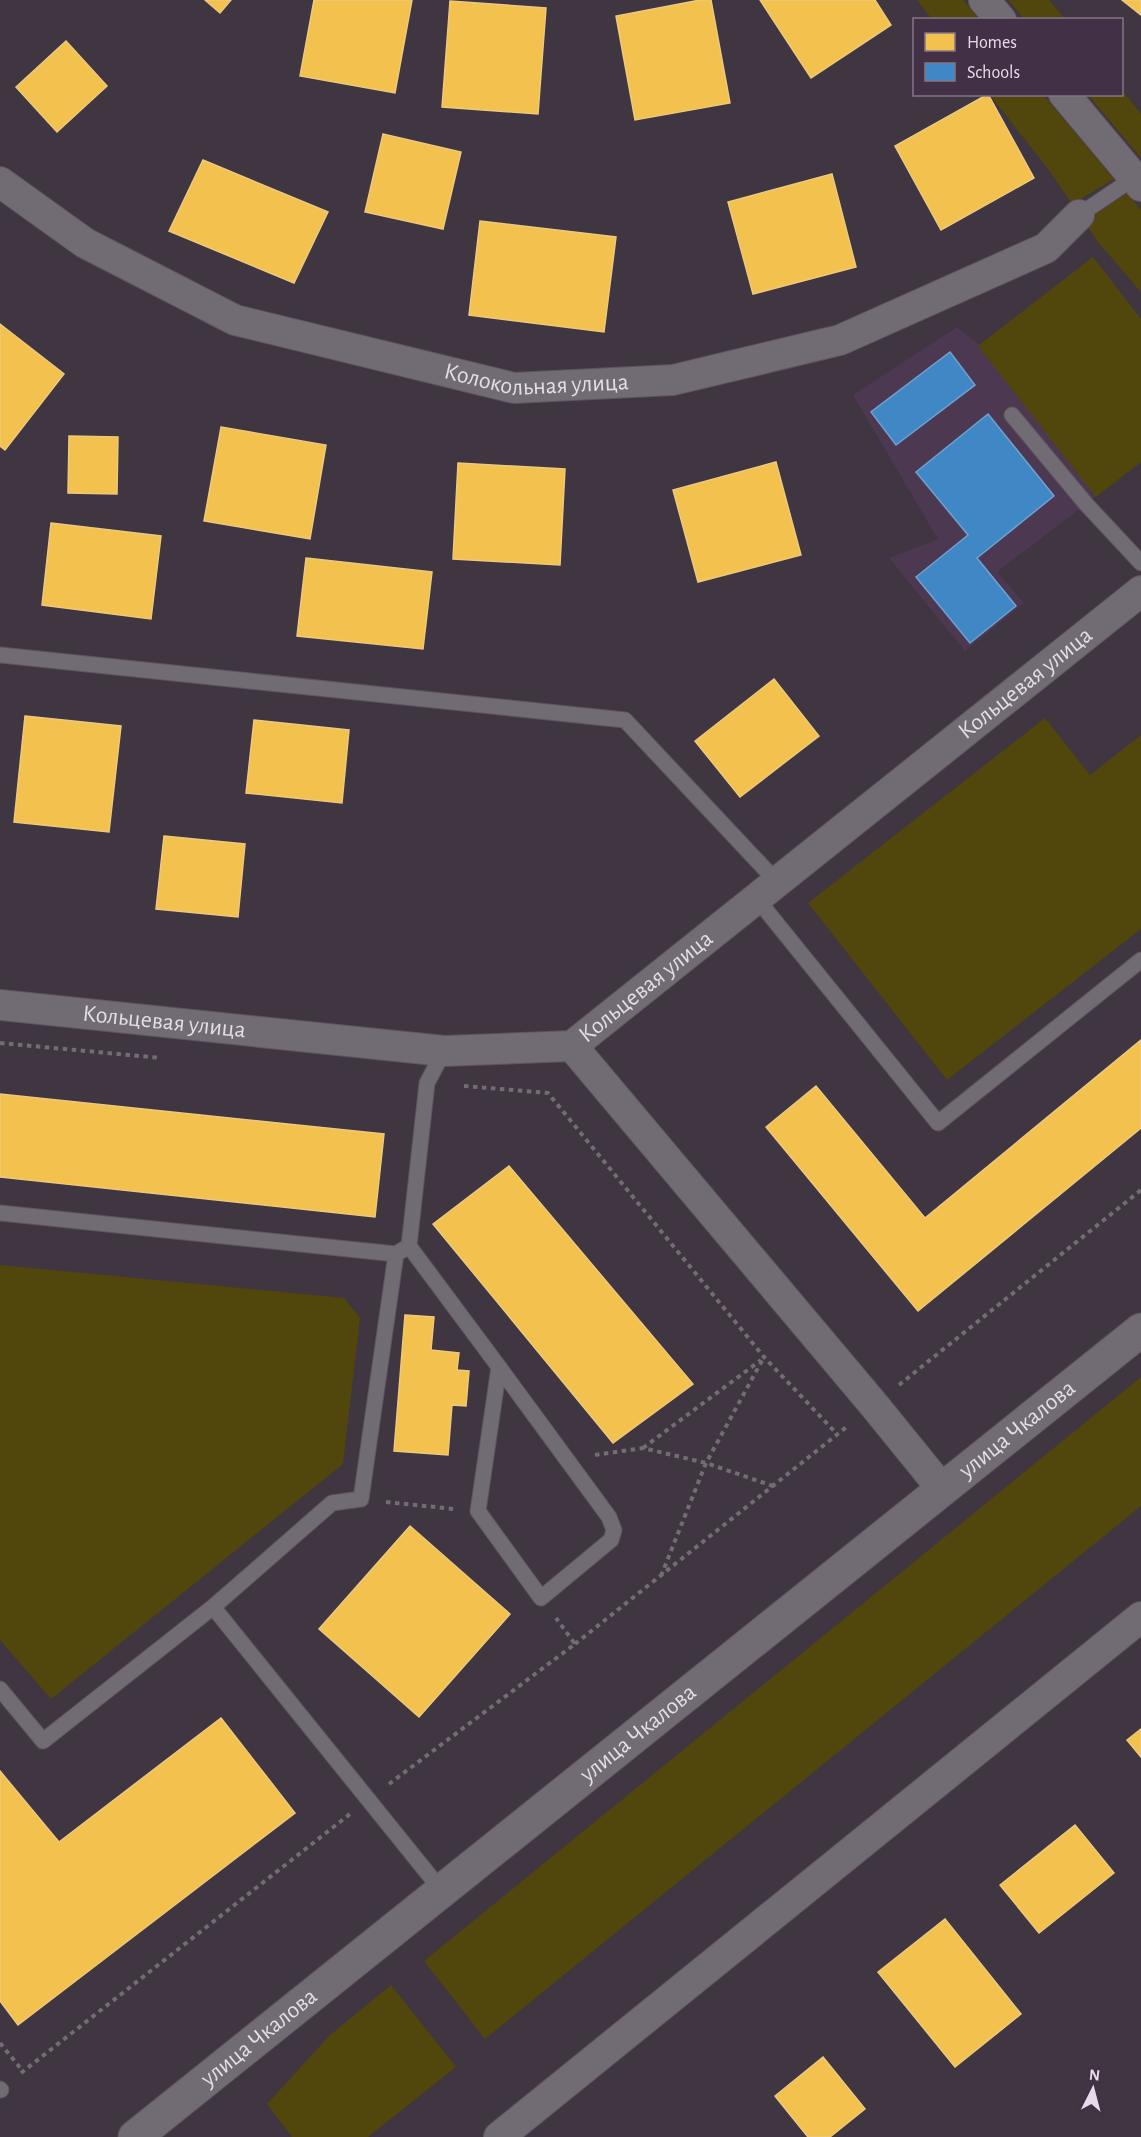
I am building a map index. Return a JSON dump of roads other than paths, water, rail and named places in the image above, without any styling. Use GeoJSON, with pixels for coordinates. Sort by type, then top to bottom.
{"type":"FeatureCollection","features":[{"type":"Feature","properties":{"kind":"street"},"geometry":{"type":"LineString","coordinates":[[984,0],[998,18]]}},
{"type":"Feature","properties":{"kind":"street"},"geometry":{"type":"LineString","coordinates":[[1066,96],[1137,182]]}},
{"type":"Feature","properties":{"kind":"street","name":"Колокольная улица"},"geometry":{"type":"LineString","coordinates":[[0,182],[85,243],[235,321],[514,388],[673,380],[840,340],[1046,248],[1079,215]]}},
{"type":"Feature","properties":{"kind":"street","name":"Кольцевая улица"},"geometry":{"type":"LineString","coordinates":[[0,1005],[444,1051],[572,1046],[1140,594]]}},
{"type":"Feature","properties":{"kind":"street"},"geometry":{"type":"LineString","coordinates":[[572,1046],[943,1490]]}},
{"type":"Feature","properties":{"kind":"street","name":"улица Чкалова"},"geometry":{"type":"LineString","coordinates":[[135,2137],[1141,1330]]}},
{"type":"Feature","properties":{"kind":"street"},"geometry":{"type":"LineString","coordinates":[[499,2137],[1141,1617]]}},
{"type":"Feature","properties":{"kind":"lane"},"geometry":{"type":"LineString","coordinates":[[1079,215],[1137,182]]}},
{"type":"Feature","properties":{"kind":"lane"},"geometry":{"type":"LineString","coordinates":[[1012,415],[1086,504],[1141,563]]}},
{"type":"Feature","properties":{"kind":"lane"},"geometry":{"type":"LineString","coordinates":[[0,655],[625,720],[767,890],[938,1123],[1141,960]]}},
{"type":"Feature","properties":{"kind":"lane"},"geometry":{"type":"LineString","coordinates":[[0,1689],[43,1741],[213,1607],[332,1503],[361,1499],[427,1083],[444,1051]]}},
{"type":"Feature","properties":{"kind":"lane"},"geometry":{"type":"LineString","coordinates":[[0,1213],[402,1250],[499,1367],[609,1517],[614,1530],[611,1540],[541,1599],[478,1511],[499,1367]]}},
{"type":"Feature","properties":{"kind":"lane"},"geometry":{"type":"LineString","coordinates":[[213,1607],[442,1891]]}}]}
